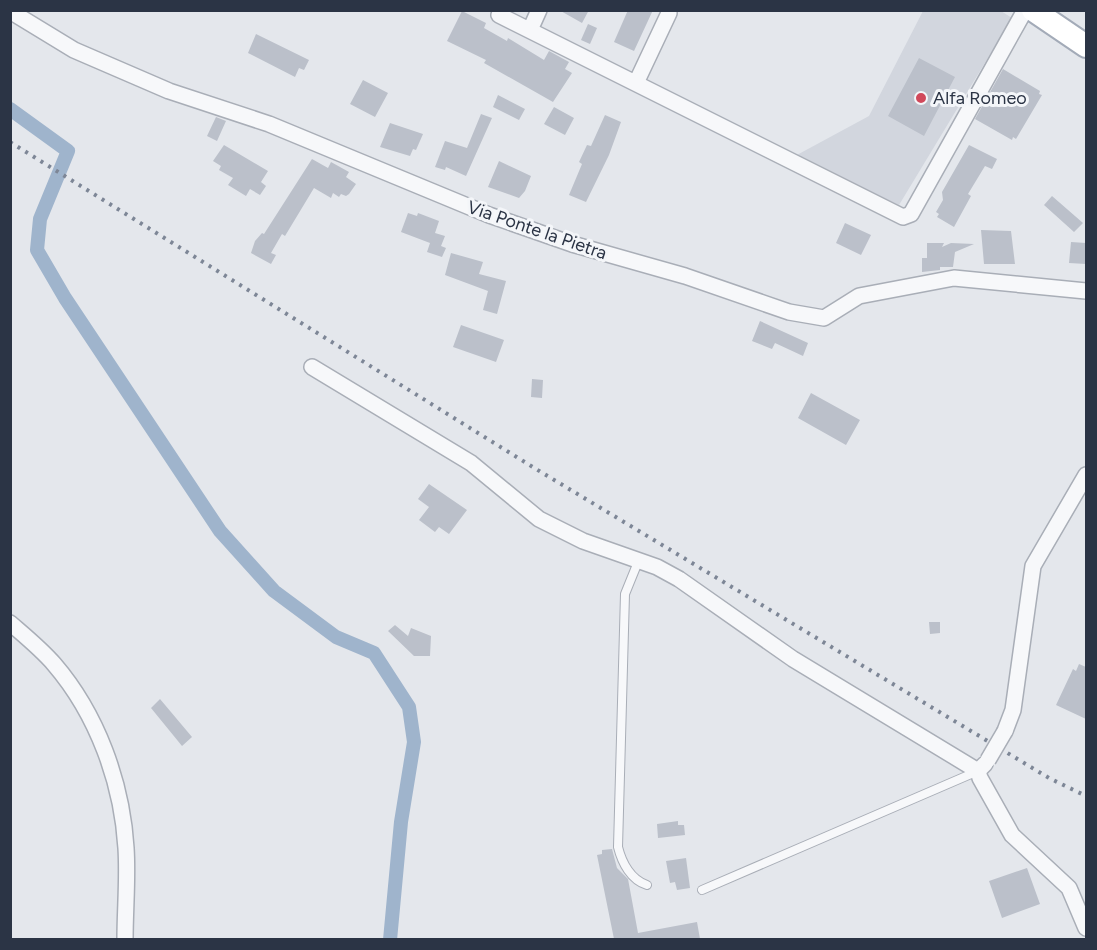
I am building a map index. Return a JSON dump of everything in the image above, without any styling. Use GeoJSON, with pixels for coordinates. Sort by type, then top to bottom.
{"type":"FeatureCollection","features":[{"type":"Feature","properties":{"kind":"main road"},"geometry":{"type":"LineString","coordinates":[[1033,10],[1086,46]]}},
{"type":"Feature","properties":{"kind":"street"},"geometry":{"type":"LineString","coordinates":[[530,30],[539,10]]}},
{"type":"Feature","properties":{"kind":"street"},"geometry":{"type":"LineString","coordinates":[[499,15],[903,217],[911,214],[1025,10]]}},
{"type":"Feature","properties":{"kind":"street","name":"Via Ponte la Pietra"},"geometry":{"type":"LineString","coordinates":[[10,11],[74,50],[169,91],[269,124],[489,215],[572,244],[685,276],[789,312],[824,318],[859,296],[954,278],[1086,291]]}},
{"type":"Feature","properties":{"kind":"street"},"geometry":{"type":"LineString","coordinates":[[636,82],[669,13]]}},
{"type":"Feature","properties":{"kind":"street"},"geometry":{"type":"LineString","coordinates":[[312,367],[471,463],[539,519],[583,541],[657,567],[679,579],[793,659],[983,766],[1012,835],[1069,888],[1086,928]]}},
{"type":"Feature","properties":{"kind":"street"},"geometry":{"type":"LineString","coordinates":[[983,766],[1005,731],[1013,710],[1033,566],[1086,475]]}},
{"type":"Feature","properties":{"kind":"street"},"geometry":{"type":"LineString","coordinates":[[10,623],[54,663],[81,702],[110,764],[123,814],[127,849],[125,939]]}},
{"type":"Feature","properties":{"kind":"lane"},"geometry":{"type":"LineString","coordinates":[[638,562],[625,594],[618,847],[621,861],[638,882],[647,885]]}},
{"type":"Feature","properties":{"kind":"lane"},"geometry":{"type":"LineString","coordinates":[[702,890],[983,766]]}},
{"type":"Feature","properties":{"kind":"shaded area","name":"Alfa Romeo"},"geometry":{"type":"Polygon","coordinates":[[[923,11],[1001,11],[1012,18],[899,205],[795,156],[869,116],[923,11]]]}},
{"type":"Feature","properties":{"kind":"building"},"geometry":{"type":"Polygon","coordinates":[[[559,10],[589,10],[582,23],[559,10]]]}},
{"type":"Feature","properties":{"kind":"building"},"geometry":{"type":"Polygon","coordinates":[[[628,10],[653,10],[634,51],[614,42],[628,10]]]}},
{"type":"Feature","properties":{"kind":"building"},"geometry":{"type":"Polygon","coordinates":[[[462,11],[486,23],[484,28],[507,41],[508,38],[544,60],[549,51],[569,62],[565,69],[572,73],[553,102],[484,63],[486,60],[447,41],[462,11]]]}},
{"type":"Feature","properties":{"kind":"building"},"geometry":{"type":"Polygon","coordinates":[[[588,24],[597,28],[590,44],[581,40],[588,24]]]}},
{"type":"Feature","properties":{"kind":"building"},"geometry":{"type":"Polygon","coordinates":[[[256,34],[309,60],[304,70],[299,68],[295,77],[248,53],[256,34]]]}},
{"type":"Feature","properties":{"kind":"building"},"geometry":{"type":"Polygon","coordinates":[[[919,58],[955,77],[924,136],[888,116],[919,58]]]}},
{"type":"Feature","properties":{"kind":"building"},"geometry":{"type":"Polygon","coordinates":[[[1003,69],[1040,91],[1039,94],[1042,95],[1016,139],[1013,137],[1012,140],[975,119],[1003,69]]]}},
{"type":"Feature","properties":{"kind":"building"},"geometry":{"type":"Polygon","coordinates":[[[363,80],[388,93],[375,117],[350,104],[363,80]]]}},
{"type":"Feature","properties":{"kind":"building"},"geometry":{"type":"Polygon","coordinates":[[[498,95],[525,109],[519,120],[493,107],[498,95]]]}},
{"type":"Feature","properties":{"kind":"building"},"geometry":{"type":"Polygon","coordinates":[[[554,107],[574,118],[565,135],[544,124],[554,107]]]}},
{"type":"Feature","properties":{"kind":"building"},"geometry":{"type":"Polygon","coordinates":[[[481,114],[492,118],[466,176],[446,167],[445,170],[435,167],[445,141],[467,148],[481,114]]]}},
{"type":"Feature","properties":{"kind":"building"},"geometry":{"type":"Polygon","coordinates":[[[605,115],[621,122],[609,155],[586,202],[569,195],[582,164],[579,162],[587,145],[591,146],[605,115]]]}},
{"type":"Feature","properties":{"kind":"building"},"geometry":{"type":"Polygon","coordinates":[[[216,117],[226,121],[217,141],[207,136],[216,117]]]}},
{"type":"Feature","properties":{"kind":"building"},"geometry":{"type":"Polygon","coordinates":[[[390,123],[423,134],[416,150],[413,149],[410,156],[380,147],[390,123]]]}},
{"type":"Feature","properties":{"kind":"building"},"geometry":{"type":"Polygon","coordinates":[[[224,145],[268,171],[261,182],[266,186],[260,195],[250,189],[246,196],[228,185],[233,178],[219,170],[221,166],[213,161],[224,145]]]}},
{"type":"Feature","properties":{"kind":"building"},"geometry":{"type":"Polygon","coordinates":[[[969,145],[997,159],[992,169],[985,166],[968,194],[971,196],[954,227],[937,217],[939,214],[936,212],[943,200],[942,192],[969,145]]]}},
{"type":"Feature","properties":{"kind":"building"},"geometry":{"type":"Polygon","coordinates":[[[312,159],[328,168],[331,162],[349,172],[346,177],[356,184],[346,196],[341,194],[339,197],[333,193],[331,198],[314,188],[285,236],[282,234],[271,253],[276,255],[271,264],[251,253],[255,241],[262,233],[264,234],[312,159]]]}},
{"type":"Feature","properties":{"kind":"building"},"geometry":{"type":"Polygon","coordinates":[[[499,161],[531,176],[525,191],[519,198],[488,187],[499,161]]]}},
{"type":"Feature","properties":{"kind":"building"},"geometry":{"type":"Polygon","coordinates":[[[1052,196],[1083,223],[1074,232],[1044,205],[1052,196]]]}},
{"type":"Feature","properties":{"kind":"building"},"geometry":{"type":"Polygon","coordinates":[[[408,213],[417,216],[418,213],[439,221],[435,233],[445,236],[441,246],[446,248],[442,257],[427,252],[430,243],[401,232],[408,213]]]}},
{"type":"Feature","properties":{"kind":"building"},"geometry":{"type":"Polygon","coordinates":[[[845,223],[871,235],[861,255],[836,243],[845,223]]]}},
{"type":"Feature","properties":{"kind":"building"},"geometry":{"type":"Polygon","coordinates":[[[981,230],[1011,231],[1015,264],[984,264],[981,230]]]}},
{"type":"Feature","properties":{"kind":"building"},"geometry":{"type":"Polygon","coordinates":[[[1071,242],[1086,243],[1086,264],[1069,263],[1071,242]]]}},
{"type":"Feature","properties":{"kind":"building"},"geometry":{"type":"Polygon","coordinates":[[[927,243],[944,243],[942,247],[951,243],[974,244],[955,252],[953,267],[940,267],[940,270],[922,272],[922,258],[927,258],[927,243]]]}},
{"type":"Feature","properties":{"kind":"building"},"geometry":{"type":"Polygon","coordinates":[[[451,253],[483,262],[479,274],[506,281],[497,314],[483,310],[488,291],[445,275],[451,253]]]}},
{"type":"Feature","properties":{"kind":"building"},"geometry":{"type":"Polygon","coordinates":[[[760,321],[808,343],[803,356],[775,343],[772,349],[752,341],[760,321]]]}},
{"type":"Feature","properties":{"kind":"building"},"geometry":{"type":"Polygon","coordinates":[[[461,325],[504,340],[496,362],[453,347],[461,325]]]}},
{"type":"Feature","properties":{"kind":"building"},"geometry":{"type":"Polygon","coordinates":[[[532,379],[543,380],[542,398],[531,397],[532,379]]]}},
{"type":"Feature","properties":{"kind":"building"},"geometry":{"type":"Polygon","coordinates":[[[811,393],[860,420],[846,445],[798,418],[811,393]]]}},
{"type":"Feature","properties":{"kind":"building"},"geometry":{"type":"Polygon","coordinates":[[[429,484],[467,510],[449,534],[439,527],[435,532],[419,520],[429,507],[418,499],[429,484]]]}},
{"type":"Feature","properties":{"kind":"building"},"geometry":{"type":"Polygon","coordinates":[[[929,622],[940,622],[940,633],[930,634],[929,622]]]}},
{"type":"Feature","properties":{"kind":"building"},"geometry":{"type":"Polygon","coordinates":[[[395,625],[408,636],[411,628],[431,636],[430,656],[414,656],[388,631],[395,625]]]}},
{"type":"Feature","properties":{"kind":"building"},"geometry":{"type":"Polygon","coordinates":[[[1079,664],[1086,667],[1086,719],[1056,705],[1073,669],[1076,671],[1079,664]]]}},
{"type":"Feature","properties":{"kind":"building"},"geometry":{"type":"Polygon","coordinates":[[[160,699],[192,737],[182,746],[151,708],[160,699]]]}},
{"type":"Feature","properties":{"kind":"building"},"geometry":{"type":"Polygon","coordinates":[[[678,821],[678,825],[684,825],[685,835],[658,838],[657,824],[678,821]]]}},
{"type":"Feature","properties":{"kind":"building"},"geometry":{"type":"Polygon","coordinates":[[[612,849],[617,868],[628,879],[638,933],[697,922],[700,939],[614,939],[597,855],[602,854],[602,850],[612,849]]]}},
{"type":"Feature","properties":{"kind":"building"},"geometry":{"type":"Polygon","coordinates":[[[686,858],[690,888],[677,890],[675,882],[670,883],[666,861],[686,858]]]}},
{"type":"Feature","properties":{"kind":"building"},"geometry":{"type":"Polygon","coordinates":[[[1027,868],[1040,904],[1002,918],[989,881],[1027,868]]]}},
{"type":"Feature","properties":{"kind":"waterway"},"geometry":{"type":"LineString","coordinates":[[10,109],[68,151],[40,219],[37,250],[65,298],[220,531],[274,591],[336,637],[374,653],[409,707],[414,742],[401,822],[390,940]]}},
{"type":"Feature","properties":{"kind":"railway"},"geometry":{"type":"LineString","coordinates":[[10,142],[536,469],[1049,778],[1086,796]]}},
{"type":"Feature","properties":{"kind":"place","name":"Alfa Romeo"},"geometry":{"type":"Point","coordinates":[921,98]}}]}
